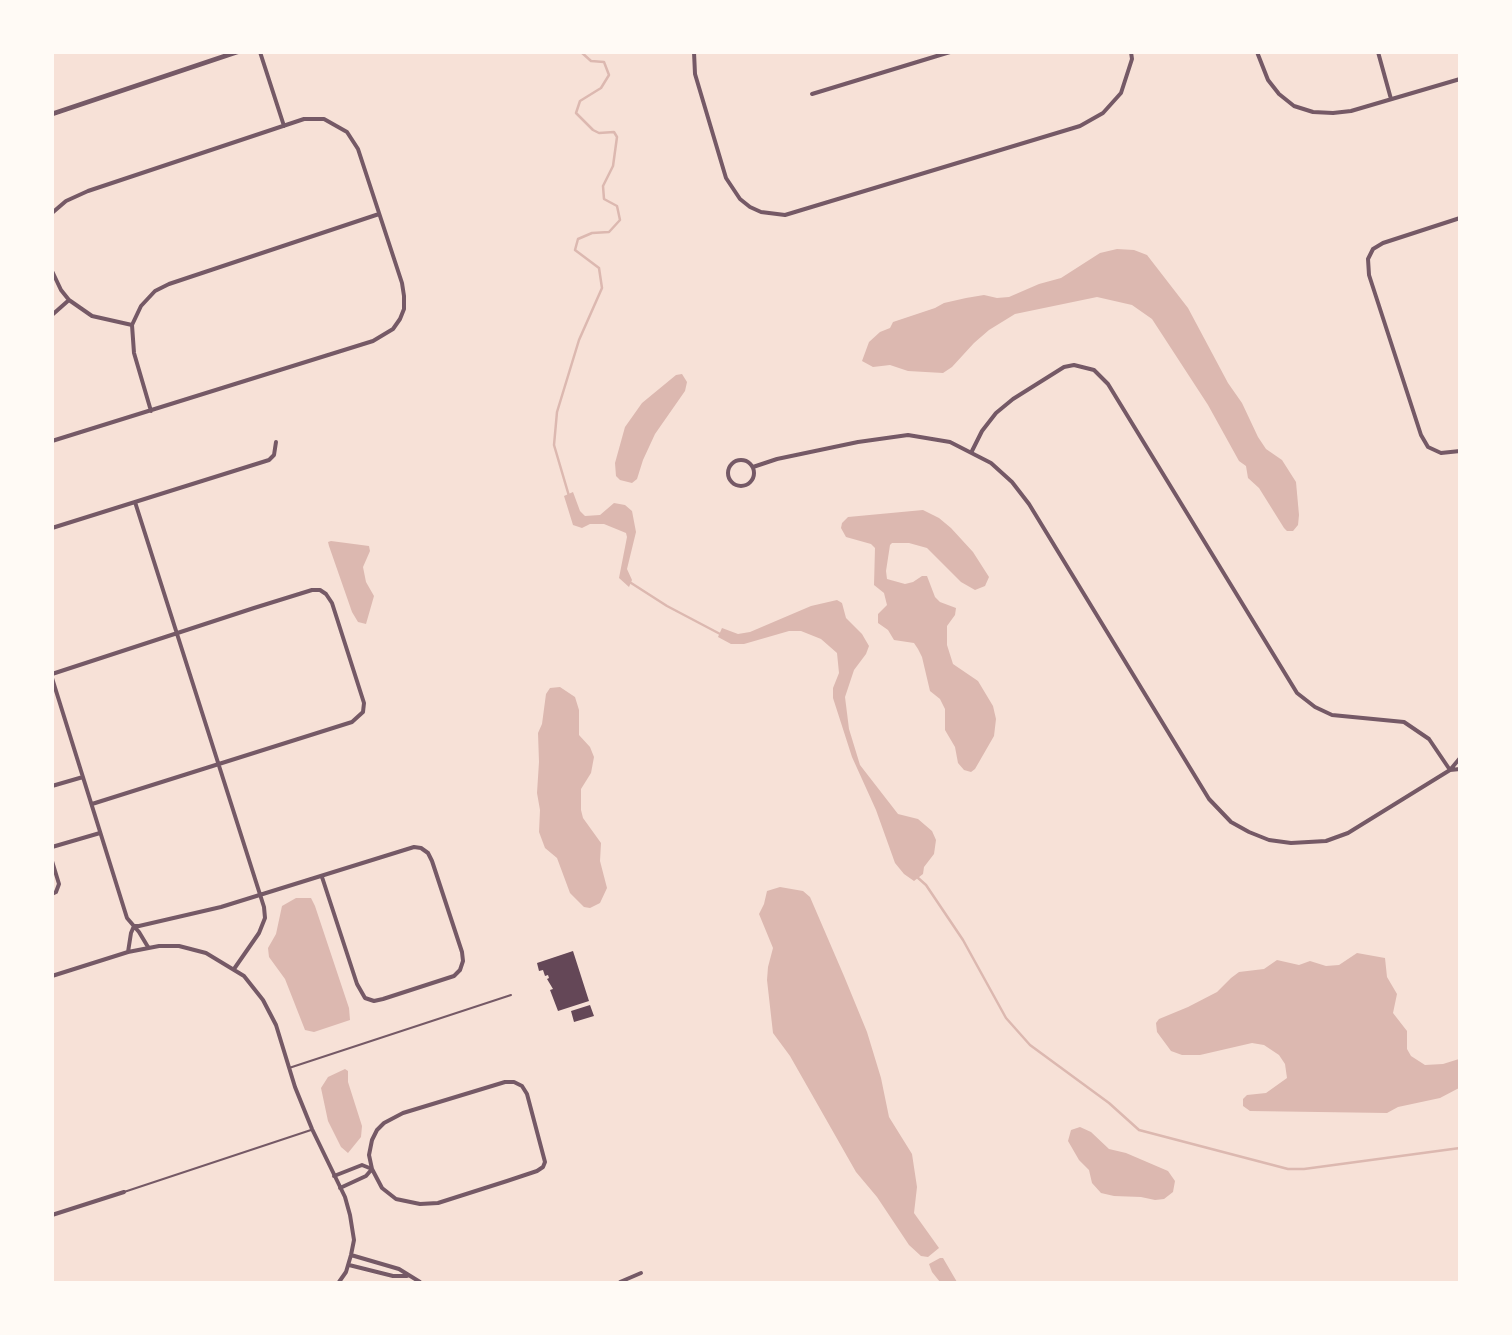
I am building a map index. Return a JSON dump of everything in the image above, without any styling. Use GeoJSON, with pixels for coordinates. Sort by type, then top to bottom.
{"type":"FeatureCollection","features":[{"type":"Feature","properties":{"kind":"street"},"geometry":{"type":"LineString","coordinates":[[52,114],[237,52]]}},
{"type":"Feature","properties":{"kind":"street"},"geometry":{"type":"LineString","coordinates":[[260,52],[284,126]]}},
{"type":"Feature","properties":{"kind":"street"},"geometry":{"type":"LineString","coordinates":[[694,52],[695,74],[726,178],[740,199],[761,212],[784,215],[1080,126],[1103,112],[1122,93],[1132,59],[1131,52]]}},
{"type":"Feature","properties":{"kind":"street"},"geometry":{"type":"LineString","coordinates":[[812,94],[950,52]]}},
{"type":"Feature","properties":{"kind":"street"},"geometry":{"type":"LineString","coordinates":[[1257,52],[1268,80],[1279,94],[1294,106],[1313,112],[1333,113],[1351,111],[1460,79]]}},
{"type":"Feature","properties":{"kind":"street"},"geometry":{"type":"LineString","coordinates":[[1378,52],[1391,99]]}},
{"type":"Feature","properties":{"kind":"street"},"geometry":{"type":"LineString","coordinates":[[52,213],[75,196],[304,119],[324,119],[340,126],[353,140],[402,283],[404,309],[393,330],[373,341],[52,441]]}},
{"type":"Feature","properties":{"kind":"street"},"geometry":{"type":"LineString","coordinates":[[152,411],[134,353],[132,325],[141,306],[155,291],[169,284],[379,214]]}},
{"type":"Feature","properties":{"kind":"street"},"geometry":{"type":"LineString","coordinates":[[1460,218],[1383,243],[1373,250],[1368,259],[1368,274],[1421,435],[1428,447],[1441,453],[1460,451]]}},
{"type":"Feature","properties":{"kind":"street"},"geometry":{"type":"LineString","coordinates":[[52,271],[61,290],[69,300],[92,316],[132,325]]}},
{"type":"Feature","properties":{"kind":"street"},"geometry":{"type":"LineString","coordinates":[[52,315],[69,300]]}},
{"type":"Feature","properties":{"kind":"street"},"geometry":{"type":"LineString","coordinates":[[972,452],[982,431],[996,413],[1013,399],[1064,368],[1074,365],[1094,370],[1108,384],[1297,693],[1315,707],[1332,715],[1404,722],[1429,740],[1450,770]]}},
{"type":"Feature","properties":{"kind":"street"},"geometry":{"type":"LineString","coordinates":[[753,467],[778,459],[895,436],[938,439],[972,452],[1003,473],[1025,498],[1204,791],[1215,806],[1235,824],[1259,837],[1279,842],[1303,844],[1326,841],[1348,833],[1450,770],[1460,758]]}},
{"type":"Feature","properties":{"kind":"street"},"geometry":{"type":"LineString","coordinates":[[52,528],[269,460],[274,455],[276,442]]}},
{"type":"Feature","properties":{"kind":"street"},"geometry":{"type":"LineString","coordinates":[[744,460],[753,467],[753,479],[747,484],[736,485],[730,480],[728,468],[733,462],[744,460]]}},
{"type":"Feature","properties":{"kind":"street"},"geometry":{"type":"LineString","coordinates":[[135,502],[261,896],[265,918],[259,933],[234,969]]}},
{"type":"Feature","properties":{"kind":"street"},"geometry":{"type":"LineString","coordinates":[[52,674],[304,593],[320,590],[326,594],[332,603],[364,703],[363,712],[357,719],[92,804]]}},
{"type":"Feature","properties":{"kind":"street"},"geometry":{"type":"LineString","coordinates":[[52,678],[127,918],[148,947]]}},
{"type":"Feature","properties":{"kind":"street"},"geometry":{"type":"LineString","coordinates":[[1450,770],[1460,769]]}},
{"type":"Feature","properties":{"kind":"street"},"geometry":{"type":"LineString","coordinates":[[52,786],[83,777]]}},
{"type":"Feature","properties":{"kind":"street"},"geometry":{"type":"LineString","coordinates":[[52,847],[100,833]]}},
{"type":"Feature","properties":{"kind":"street"},"geometry":{"type":"LineString","coordinates":[[134,926],[261,896],[312,878],[322,877],[414,847],[421,848],[428,853],[432,861],[462,952],[463,961],[460,970],[454,976],[383,999],[374,1001],[365,998],[357,984],[322,877]]}},
{"type":"Feature","properties":{"kind":"street"},"geometry":{"type":"LineString","coordinates":[[52,862],[59,884],[56,892],[52,894]]}},
{"type":"Feature","properties":{"kind":"street"},"geometry":{"type":"LineString","coordinates":[[128,952],[134,926]]}},
{"type":"Feature","properties":{"kind":"street"},"geometry":{"type":"LineString","coordinates":[[52,976],[148,947],[179,946],[219,959],[234,969],[255,988],[271,1014],[312,1129],[340,1188],[353,1229],[349,1265],[339,1282]]}},
{"type":"Feature","properties":{"kind":"street"},"geometry":{"type":"LineString","coordinates":[[334,1176],[362,1165],[372,1169],[382,1188],[396,1199],[420,1204],[438,1203],[543,1168],[545,1156],[526,1094],[518,1084],[505,1082],[403,1113],[384,1123],[376,1130],[372,1140],[369,1155],[372,1169]]}},
{"type":"Feature","properties":{"kind":"street"},"geometry":{"type":"LineString","coordinates":[[340,1188],[366,1176],[372,1169]]}},
{"type":"Feature","properties":{"kind":"street"},"geometry":{"type":"LineString","coordinates":[[52,1215],[124,1192]]}},
{"type":"Feature","properties":{"kind":"street"},"geometry":{"type":"LineString","coordinates":[[351,1255],[399,1269],[407,1276],[420,1282]]}},
{"type":"Feature","properties":{"kind":"street"},"geometry":{"type":"LineString","coordinates":[[349,1265],[393,1276],[407,1276]]}},
{"type":"Feature","properties":{"kind":"street"},"geometry":{"type":"LineString","coordinates":[[620,1282],[641,1273]]}},
{"type":"Feature","properties":{"kind":"lane"},"geometry":{"type":"LineString","coordinates":[[289,1068],[512,995]]}},
{"type":"Feature","properties":{"kind":"lane"},"geometry":{"type":"LineString","coordinates":[[124,1192],[312,1129]]}},
{"type":"Feature","properties":{"kind":"shaded area"},"geometry":{"type":"Polygon","coordinates":[[[1117,249],[1134,250],[1147,255],[1188,308],[1228,383],[1242,403],[1258,437],[1266,449],[1282,460],[1296,482],[1299,515],[1298,525],[1293,531],[1287,531],[1284,528],[1259,488],[1248,478],[1246,466],[1239,461],[1208,405],[1152,319],[1132,305],[1097,297],[1015,314],[989,330],[952,367],[943,373],[908,371],[890,365],[873,367],[862,361],[869,342],[880,332],[890,328],[893,322],[935,308],[944,303],[966,298],[984,295],[997,298],[1009,297],[1039,284],[1061,278],[1100,253],[1117,249]]]}},
{"type":"Feature","properties":{"kind":"shaded area"},"geometry":{"type":"Polygon","coordinates":[[[682,374],[687,382],[685,391],[655,434],[637,479],[632,483],[620,480],[616,476],[615,463],[625,427],[642,403],[676,375],[682,374]]]}},
{"type":"Feature","properties":{"kind":"shaded area"},"geometry":{"type":"Polygon","coordinates":[[[573,492],[580,511],[585,516],[600,515],[614,503],[625,505],[632,511],[636,532],[627,569],[632,580],[629,587],[619,578],[627,537],[626,533],[604,524],[590,524],[582,528],[573,525],[564,496],[573,492]]]}},
{"type":"Feature","properties":{"kind":"shaded area"},"geometry":{"type":"Polygon","coordinates":[[[923,510],[939,518],[951,528],[973,552],[989,577],[985,586],[975,590],[961,582],[927,548],[909,543],[892,543],[890,545],[886,571],[887,579],[905,584],[913,582],[922,576],[927,576],[935,597],[940,602],[956,608],[955,615],[947,626],[947,645],[953,664],[978,681],[993,706],[996,719],[994,736],[975,769],[971,772],[964,770],[958,763],[955,747],[945,730],[945,709],[940,699],[930,691],[922,657],[918,649],[914,643],[894,640],[888,630],[878,623],[878,614],[887,605],[884,593],[874,585],[875,548],[871,544],[846,537],[841,528],[842,523],[848,517],[923,510]]]}},
{"type":"Feature","properties":{"kind":"shaded area"},"geometry":{"type":"Polygon","coordinates":[[[328,542],[369,546],[370,551],[363,567],[366,582],[374,596],[366,624],[358,622],[352,612],[329,546],[328,542]]]}},
{"type":"Feature","properties":{"kind":"shaded area"},"geometry":{"type":"Polygon","coordinates":[[[837,600],[842,603],[846,618],[862,634],[869,646],[866,654],[854,670],[845,697],[849,729],[860,765],[898,814],[918,819],[932,831],[936,840],[934,854],[924,867],[923,874],[914,881],[904,874],[895,863],[876,810],[852,757],[833,698],[833,688],[839,673],[837,653],[821,639],[801,631],[789,631],[744,644],[731,644],[718,637],[722,628],[738,634],[750,632],[811,606],[837,600]]]}},
{"type":"Feature","properties":{"kind":"shaded area"},"geometry":{"type":"Polygon","coordinates":[[[560,687],[575,697],[579,710],[579,735],[590,747],[594,757],[591,773],[581,789],[581,810],[583,818],[601,843],[600,861],[607,888],[600,903],[590,908],[584,907],[570,893],[557,858],[545,848],[539,832],[540,810],[537,793],[538,733],[542,724],[546,694],[550,688],[560,687]]]}},
{"type":"Feature","properties":{"kind":"shaded area"},"geometry":{"type":"Polygon","coordinates":[[[780,887],[803,891],[810,897],[867,1032],[881,1078],[889,1117],[912,1154],[917,1187],[914,1213],[939,1248],[928,1257],[921,1256],[909,1245],[877,1197],[856,1172],[790,1056],[773,1033],[767,980],[773,948],[759,914],[767,891],[780,887]]]}},
{"type":"Feature","properties":{"kind":"shaded area"},"geometry":{"type":"Polygon","coordinates":[[[296,898],[311,898],[315,906],[349,1008],[350,1020],[314,1032],[305,1030],[285,979],[269,957],[268,948],[276,934],[282,906],[296,898]]]}},
{"type":"Feature","properties":{"kind":"shaded area"},"geometry":{"type":"Polygon","coordinates":[[[1357,953],[1385,958],[1387,977],[1397,994],[1393,1013],[1407,1031],[1407,1049],[1411,1056],[1425,1065],[1443,1064],[1459,1059],[1459,1088],[1440,1098],[1398,1107],[1387,1113],[1250,1111],[1243,1106],[1243,1099],[1247,1095],[1266,1093],[1287,1078],[1285,1064],[1279,1055],[1264,1045],[1252,1043],[1200,1055],[1182,1055],[1171,1051],[1157,1032],[1156,1023],[1159,1019],[1217,992],[1239,972],[1264,969],[1277,960],[1299,965],[1310,961],[1326,966],[1339,965],[1357,953]]]}},
{"type":"Feature","properties":{"kind":"shaded area"},"geometry":{"type":"Polygon","coordinates":[[[345,1069],[348,1071],[348,1082],[362,1126],[361,1137],[348,1153],[341,1147],[328,1121],[321,1088],[328,1077],[345,1069]]]}},
{"type":"Feature","properties":{"kind":"shaded area"},"geometry":{"type":"Polygon","coordinates":[[[1080,1127],[1091,1132],[1109,1149],[1126,1153],[1168,1171],[1175,1181],[1173,1192],[1164,1199],[1155,1200],[1101,1193],[1092,1183],[1089,1170],[1079,1160],[1068,1141],[1071,1130],[1080,1127]]]}},
{"type":"Feature","properties":{"kind":"shaded area"},"geometry":{"type":"Polygon","coordinates":[[[943,1258],[957,1282],[940,1282],[932,1272],[929,1264],[943,1258]]]}},
{"type":"Feature","properties":{"kind":"building"},"geometry":{"type":"Polygon","coordinates":[[[573,951],[589,1001],[558,1011],[550,990],[553,989],[547,979],[549,978],[548,975],[545,976],[543,970],[539,971],[537,963],[573,951]]]}},
{"type":"Feature","properties":{"kind":"building"},"geometry":{"type":"Polygon","coordinates":[[[590,1005],[594,1016],[574,1022],[571,1011],[590,1005]]]}},
{"type":"Feature","properties":{"kind":"waterway"},"geometry":{"type":"LineString","coordinates":[[569,496],[554,445],[557,412],[579,340],[602,288],[599,268],[575,250],[578,239],[592,233],[609,232],[620,220],[617,206],[604,199],[603,186],[613,166],[617,137],[614,132],[599,133],[593,130],[576,113],[580,101],[601,88],[609,75],[604,62],[591,61],[581,52]]}},
{"type":"Feature","properties":{"kind":"waterway"},"geometry":{"type":"LineString","coordinates":[[628,581],[667,606],[722,635]]}},
{"type":"Feature","properties":{"kind":"waterway"},"geometry":{"type":"LineString","coordinates":[[917,877],[926,885],[963,940],[1006,1018],[1030,1045],[1109,1103],[1139,1130],[1288,1169],[1304,1169],[1460,1148]]}}]}
